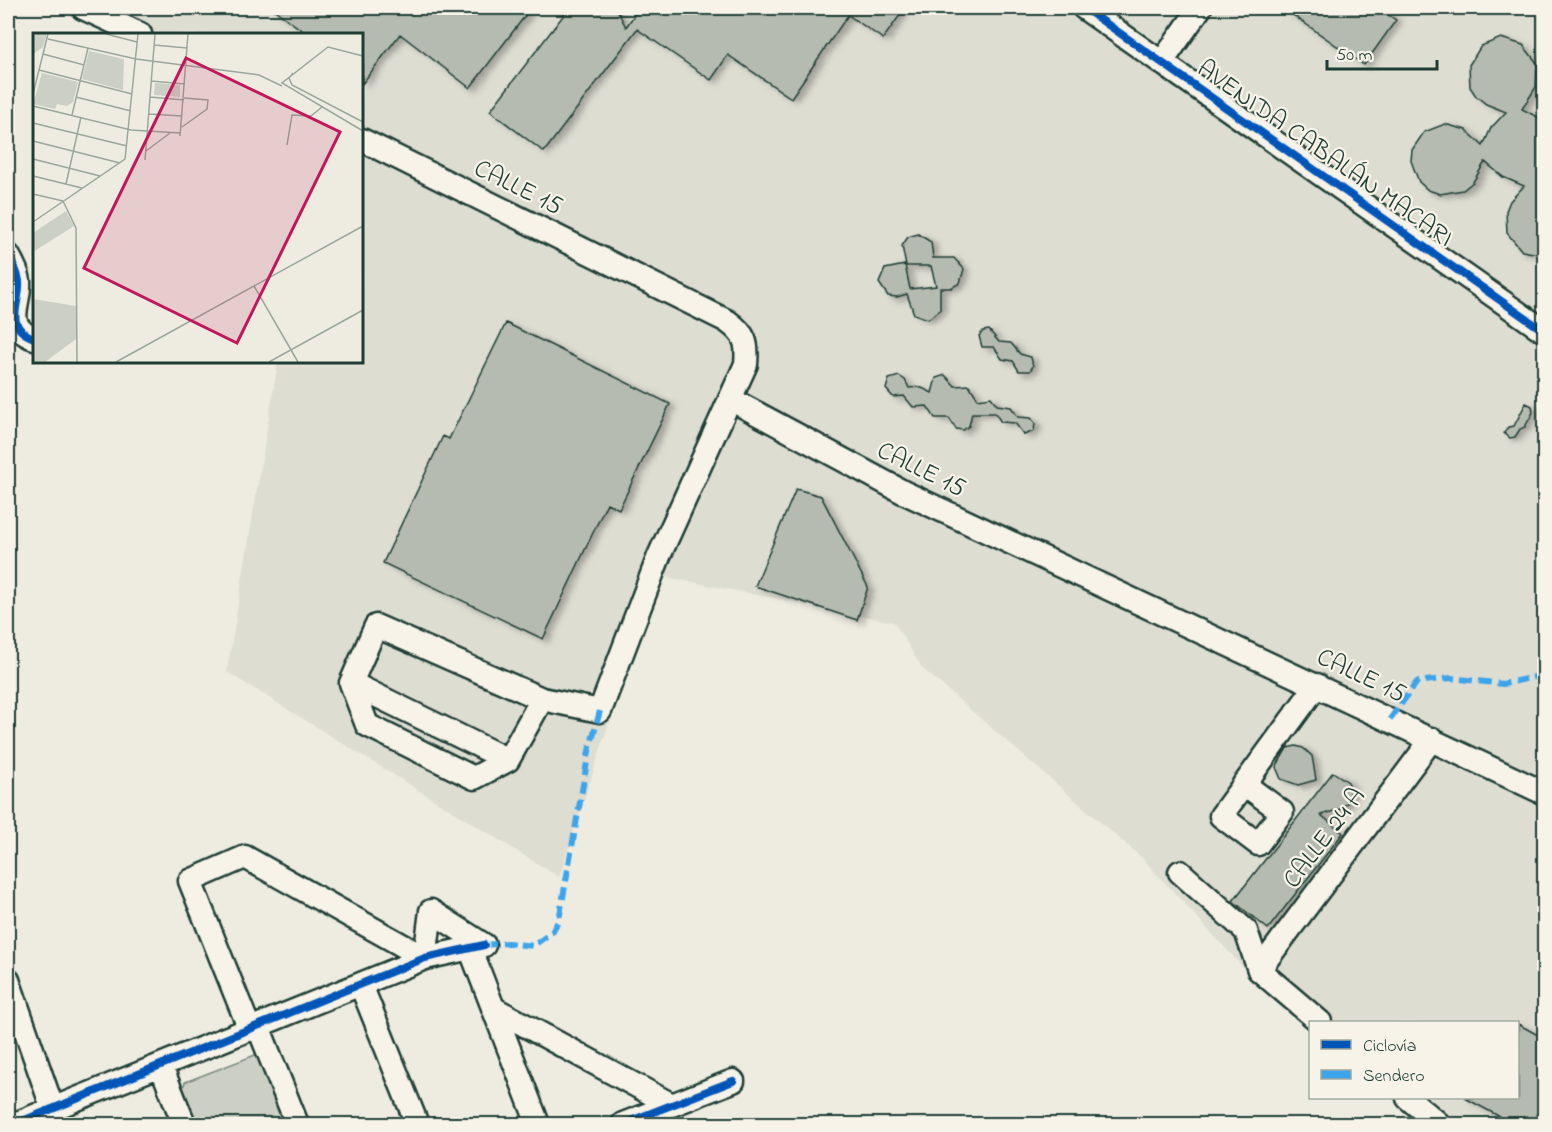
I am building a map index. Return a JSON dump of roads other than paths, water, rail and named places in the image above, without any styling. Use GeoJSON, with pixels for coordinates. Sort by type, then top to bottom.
{"type":"FeatureCollection","features":[{"type":"Feature","properties":{"kind":"street"},"geometry":{"type":"LineString","coordinates":[[83,8],[138,33]]}},
{"type":"Feature","properties":{"kind":"street","name":"AVENIDA CABALÁN MACARI"},"geometry":{"type":"LineString","coordinates":[[1084,8],[1545,331]]}},
{"type":"Feature","properties":{"kind":"street"},"geometry":{"type":"LineString","coordinates":[[1162,62],[1200,8]]}},
{"type":"Feature","properties":{"kind":"street","name":"CALLE 15"},"geometry":{"type":"LineString","coordinates":[[363,140],[727,321],[742,332],[748,344],[746,364],[730,399],[903,492],[1545,793]]}},
{"type":"Feature","properties":{"kind":"street"},"geometry":{"type":"LineString","coordinates":[[8,255],[19,281],[14,309],[16,322],[23,332],[33,337]]}},
{"type":"Feature","properties":{"kind":"street"},"geometry":{"type":"LineString","coordinates":[[542,699],[508,760],[474,778],[367,725],[351,683],[376,626],[542,699],[600,711],[659,556],[730,399]]}},
{"type":"Feature","properties":{"kind":"street"},"geometry":{"type":"LineString","coordinates":[[351,683],[508,760]]}},
{"type":"Feature","properties":{"kind":"street"},"geometry":{"type":"LineString","coordinates":[[1244,784],[1317,685]]}},
{"type":"Feature","properties":{"kind":"street","name":"CALLE 24 A"},"geometry":{"type":"LineString","coordinates":[[1259,970],[1432,739]]}},
{"type":"Feature","properties":{"kind":"street"},"geometry":{"type":"LineString","coordinates":[[297,1125],[190,881],[245,857],[425,958]]}},
{"type":"Feature","properties":{"kind":"street"},"geometry":{"type":"LineString","coordinates":[[1180,872],[1246,931],[1259,970],[1318,1021]]}},
{"type":"Feature","properties":{"kind":"street"},"geometry":{"type":"LineString","coordinates":[[15,1125],[55,1117],[161,1066],[425,958],[484,945],[431,911],[425,958]]}},
{"type":"Feature","properties":{"kind":"street"},"geometry":{"type":"LineString","coordinates":[[470,948],[538,1125]]}},
{"type":"Feature","properties":{"kind":"street"},"geometry":{"type":"LineString","coordinates":[[8,980],[55,1117]]}},
{"type":"Feature","properties":{"kind":"street"},"geometry":{"type":"LineString","coordinates":[[361,985],[417,1125]]}},
{"type":"Feature","properties":{"kind":"street"},"geometry":{"type":"LineString","coordinates":[[493,1008],[672,1105]]}},
{"type":"Feature","properties":{"kind":"street"},"geometry":{"type":"LineString","coordinates":[[161,1066],[184,1125]]}},
{"type":"Feature","properties":{"kind":"street"},"geometry":{"type":"LineString","coordinates":[[623,1125],[733,1081]]}},
{"type":"Feature","properties":{"kind":"street"},"geometry":{"type":"LineString","coordinates":[[1409,1099],[1439,1125]]}}]}
